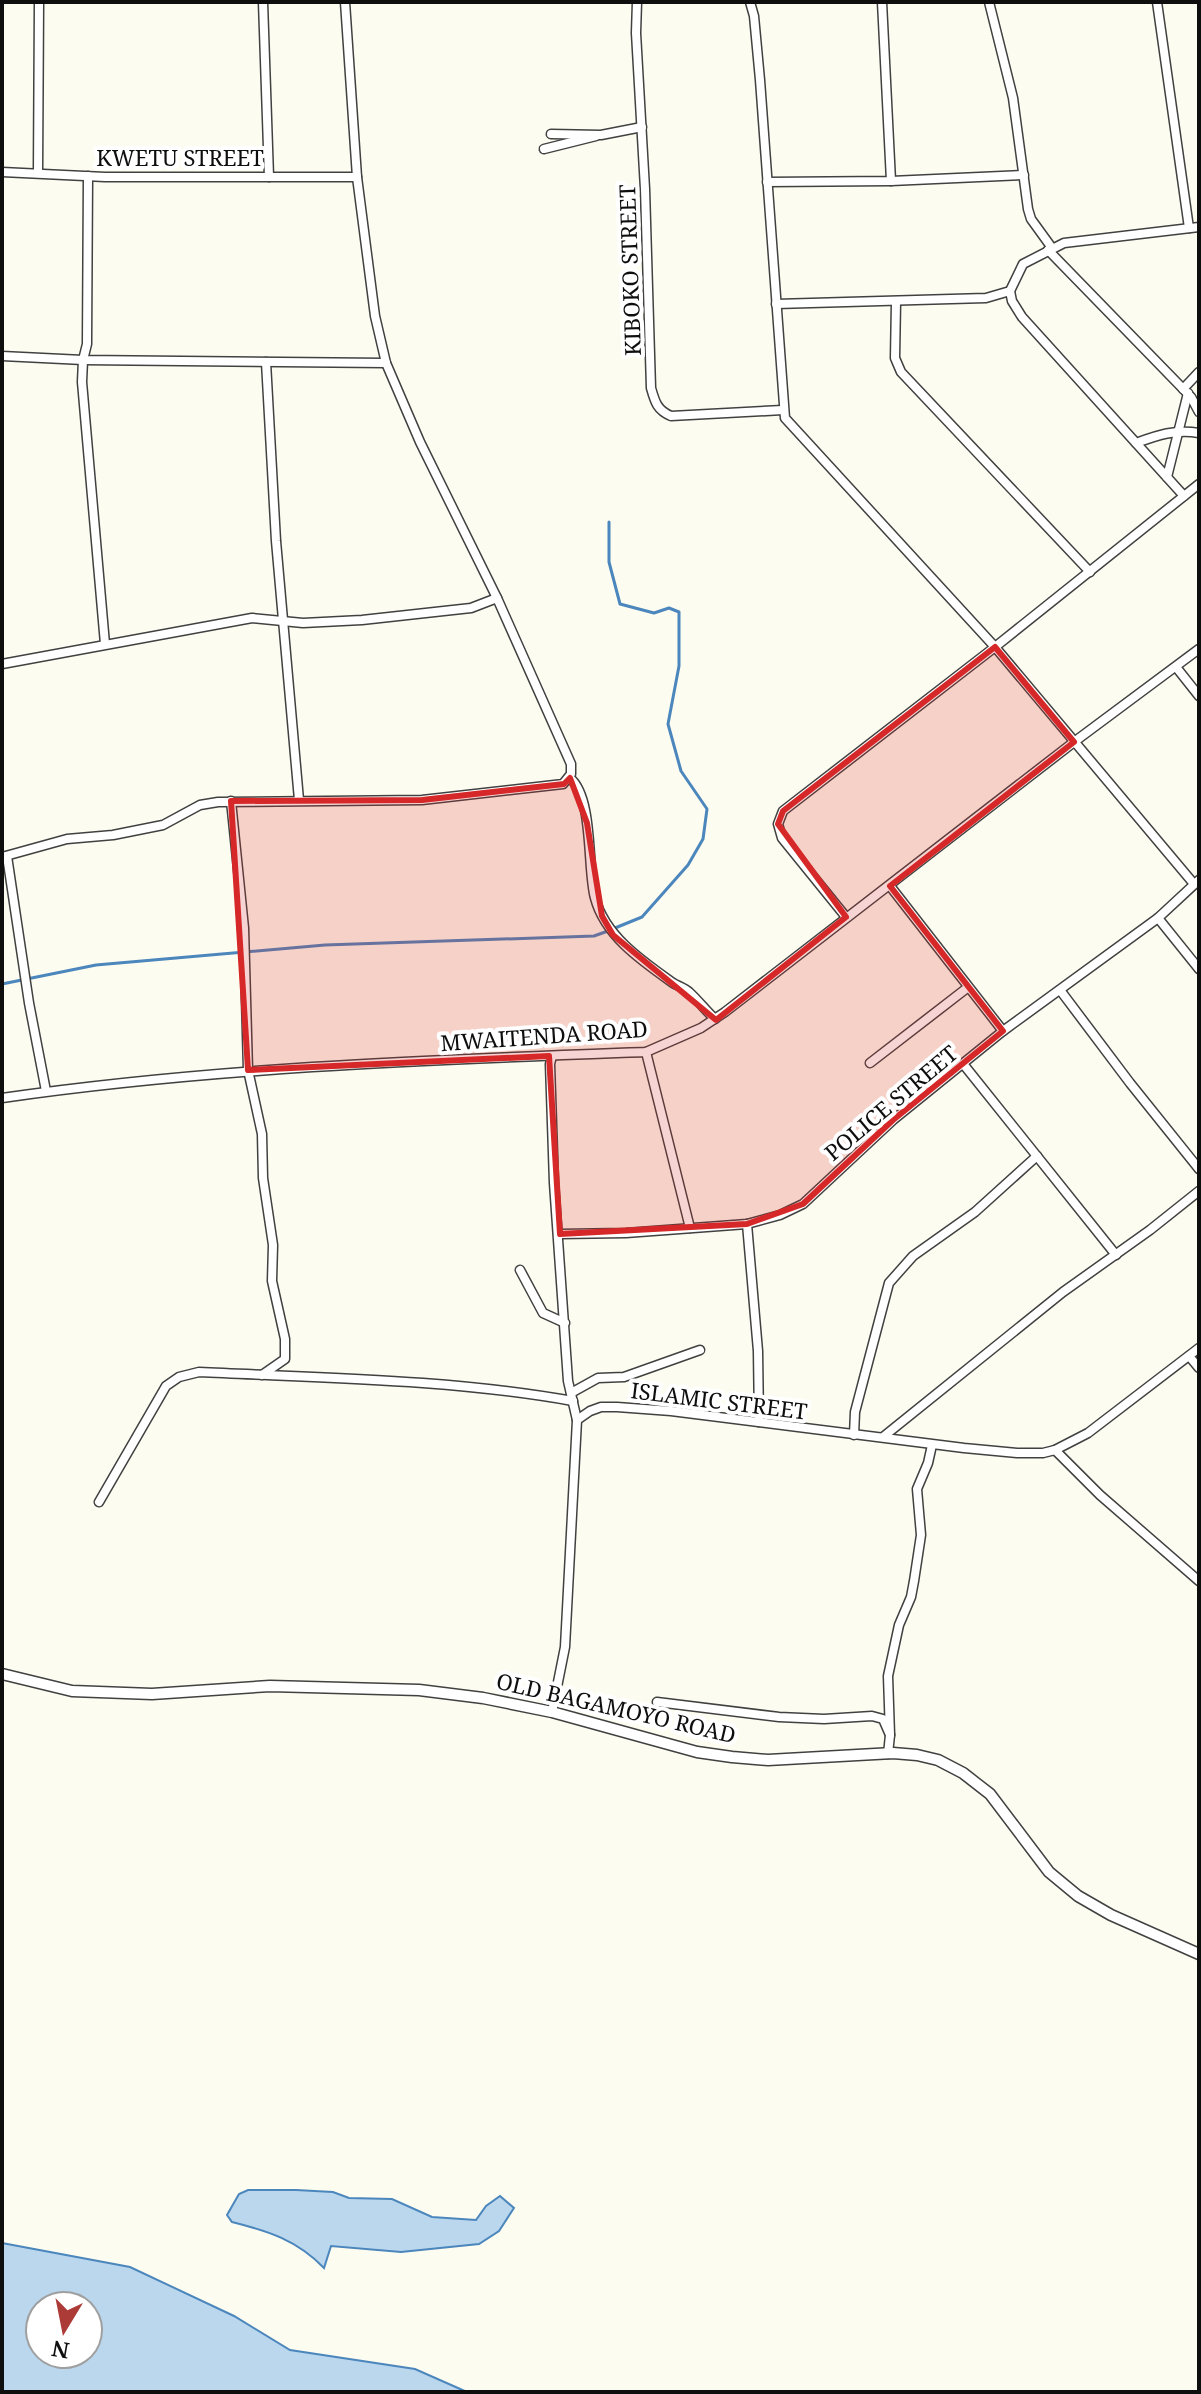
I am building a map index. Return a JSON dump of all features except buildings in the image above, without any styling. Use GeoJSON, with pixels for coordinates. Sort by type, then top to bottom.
{"type":"FeatureCollection","features":[{"type":"Feature","properties":{"kind":"street"},"geometry":{"type":"LineString","coordinates":[[38,172],[39,2]]}},
{"type":"Feature","properties":{"kind":"street"},"geometry":{"type":"LineString","coordinates":[[263,2],[269,177]]}},
{"type":"Feature","properties":{"kind":"street"},"geometry":{"type":"LineString","coordinates":[[345,2],[357,177],[375,316],[386,363],[571,764],[570,778],[578,788],[587,823],[593,889],[602,916],[613,935],[661,975],[689,992],[715,1019]]}},
{"type":"Feature","properties":{"kind":"street","name":"KIBOKO STREET"},"geometry":{"type":"LineString","coordinates":[[637,2],[651,388],[655,404],[671,416],[783,410]]}},
{"type":"Feature","properties":{"kind":"street"},"geometry":{"type":"LineString","coordinates":[[750,2],[754,16],[783,410],[789,425],[995,647],[1197,882]]}},
{"type":"Feature","properties":{"kind":"street"},"geometry":{"type":"LineString","coordinates":[[882,2],[891,181]]}},
{"type":"Feature","properties":{"kind":"street"},"geometry":{"type":"LineString","coordinates":[[989,2],[1013,98],[1031,219],[1050,249],[1185,391],[1199,412]]}},
{"type":"Feature","properties":{"kind":"street"},"geometry":{"type":"LineString","coordinates":[[1157,2],[1194,228],[1064,243],[1023,264],[1010,291],[1022,317],[1184,496]]}},
{"type":"Feature","properties":{"kind":"street"},"geometry":{"type":"LineString","coordinates":[[544,149],[642,127]]}},
{"type":"Feature","properties":{"kind":"street"},"geometry":{"type":"LineString","coordinates":[[551,134],[601,135]]}},
{"type":"Feature","properties":{"kind":"street","name":"KWETU STREET"},"geometry":{"type":"LineString","coordinates":[[2,172],[88,176],[357,177]]}},
{"type":"Feature","properties":{"kind":"street"},"geometry":{"type":"LineString","coordinates":[[767,182],[1024,175]]}},
{"type":"Feature","properties":{"kind":"street"},"geometry":{"type":"LineString","coordinates":[[88,176],[87,344],[82,382],[105,644]]}},
{"type":"Feature","properties":{"kind":"street"},"geometry":{"type":"LineString","coordinates":[[776,304],[986,298],[1010,291]]}},
{"type":"Feature","properties":{"kind":"street"},"geometry":{"type":"LineString","coordinates":[[896,302],[895,358],[901,372],[1090,572]]}},
{"type":"Feature","properties":{"kind":"street"},"geometry":{"type":"LineString","coordinates":[[2,356],[83,360],[386,363]]}},
{"type":"Feature","properties":{"kind":"street"},"geometry":{"type":"LineString","coordinates":[[266,362],[276,541],[299,800]]}},
{"type":"Feature","properties":{"kind":"street"},"geometry":{"type":"LineString","coordinates":[[1167,477],[1185,391],[1199,372]]}},
{"type":"Feature","properties":{"kind":"street"},"geometry":{"type":"LineString","coordinates":[[1136,443],[1161,433],[1199,433]]}},
{"type":"Feature","properties":{"kind":"street"},"geometry":{"type":"LineString","coordinates":[[846,917],[782,838],[778,824],[780,816],[849,758],[995,647],[1199,484]]}},
{"type":"Feature","properties":{"kind":"street"},"geometry":{"type":"LineString","coordinates":[[2,664],[252,618],[303,623],[362,620],[471,608],[497,598]]}},
{"type":"Feature","properties":{"kind":"street","name":"MWAITENDA ROAD"},"geometry":{"type":"LineString","coordinates":[[2,1098],[111,1082],[248,1070],[646,1052],[715,1019],[1199,649]]}},
{"type":"Feature","properties":{"kind":"street"},"geometry":{"type":"LineString","coordinates":[[1176,667],[1199,696]]}},
{"type":"Feature","properties":{"kind":"street"},"geometry":{"type":"LineString","coordinates":[[46,1091],[4,857],[67,839],[113,835],[163,825],[200,805],[231,801],[422,800],[563,784],[570,778]]}},
{"type":"Feature","properties":{"kind":"street"},"geometry":{"type":"LineString","coordinates":[[231,801],[244,928],[248,1070],[262,1134],[263,1178],[273,1245],[272,1281],[285,1339],[285,1359],[262,1375]]}},
{"type":"Feature","properties":{"kind":"street","name":"POLICE STREET"},"geometry":{"type":"LineString","coordinates":[[560,1234],[626,1233],[747,1224],[780,1215],[803,1204],[893,1120],[1003,1031],[1158,918],[1197,882]]}},
{"type":"Feature","properties":{"kind":"street"},"geometry":{"type":"LineString","coordinates":[[890,886],[1003,1031]]}},
{"type":"Feature","properties":{"kind":"street"},"geometry":{"type":"LineString","coordinates":[[1158,918],[1199,969]]}},
{"type":"Feature","properties":{"kind":"street"},"geometry":{"type":"LineString","coordinates":[[870,1063],[967,988]]}},
{"type":"Feature","properties":{"kind":"street"},"geometry":{"type":"LineString","coordinates":[[1060,990],[1199,1169]]}},
{"type":"Feature","properties":{"kind":"street"},"geometry":{"type":"LineString","coordinates":[[646,1052],[690,1228]]}},
{"type":"Feature","properties":{"kind":"street"},"geometry":{"type":"LineString","coordinates":[[552,1056],[553,1152],[565,1323],[577,1420],[565,1647],[552,1712]]}},
{"type":"Feature","properties":{"kind":"street"},"geometry":{"type":"LineString","coordinates":[[964,1065],[1116,1255]]}},
{"type":"Feature","properties":{"kind":"street"},"geometry":{"type":"LineString","coordinates":[[854,1435],[855,1412],[889,1283],[913,1256],[975,1212],[1037,1156]]}},
{"type":"Feature","properties":{"kind":"street"},"geometry":{"type":"LineString","coordinates":[[883,1437],[1063,1292],[1199,1191]]}},
{"type":"Feature","properties":{"kind":"street"},"geometry":{"type":"LineString","coordinates":[[747,1224],[758,1351],[759,1422]]}},
{"type":"Feature","properties":{"kind":"street"},"geometry":{"type":"LineString","coordinates":[[520,1270],[543,1313],[565,1323]]}},
{"type":"Feature","properties":{"kind":"street","name":"ISLAMIC STREET"},"geometry":{"type":"LineString","coordinates":[[577,1420],[601,1407],[617,1407],[932,1445],[1043,1453],[1088,1433],[1199,1348]]}},
{"type":"Feature","properties":{"kind":"street"},"geometry":{"type":"LineString","coordinates":[[99,1502],[166,1386],[179,1377],[199,1372],[262,1375],[572,1397],[598,1378],[624,1377],[700,1350]]}},
{"type":"Feature","properties":{"kind":"street"},"geometry":{"type":"LineString","coordinates":[[1189,1356],[1199,1368]]}},
{"type":"Feature","properties":{"kind":"street"},"geometry":{"type":"LineString","coordinates":[[888,1754],[888,1676],[899,1625],[911,1597],[921,1535],[917,1489],[932,1445]]}},
{"type":"Feature","properties":{"kind":"street"},"geometry":{"type":"LineString","coordinates":[[1055,1450],[1100,1495],[1198,1579]]}},
{"type":"Feature","properties":{"kind":"street","name":"OLD BAGAMOYO ROAD"},"geometry":{"type":"LineString","coordinates":[[2,1674],[72,1691],[152,1694],[270,1686],[358,1687],[483,1698],[552,1712],[697,1752],[732,1757],[768,1760],[917,1755],[938,1760],[963,1773],[990,1794],[1049,1872],[1078,1896],[1111,1915],[1199,1954]]}},
{"type":"Feature","properties":{"kind":"street"},"geometry":{"type":"LineString","coordinates":[[657,1702],[779,1717],[824,1719],[872,1716],[883,1719],[890,1735]]}},
{"type":"Feature","properties":{"kind":"highlighted area"},"geometry":{"type":"Polygon","coordinates":[[[995,647],[1074,742],[890,886],[1003,1031],[893,1120],[803,1204],[747,1224],[560,1234],[549,1056],[248,1070],[231,801],[422,800],[564,784],[570,778],[587,823],[602,916],[613,935],[716,1020],[846,917],[778,824],[783,811],[849,758],[995,647]]]}},
{"type":"Feature","properties":{"kind":"water"},"geometry":{"type":"Polygon","coordinates":[[[248,2190],[333,2192],[349,2198],[392,2199],[432,2217],[476,2220],[486,2206],[500,2196],[514,2208],[499,2231],[479,2244],[401,2252],[331,2246],[324,2268],[303,2250],[281,2238],[232,2222],[227,2215],[239,2194],[248,2190]]]}},
{"type":"Feature","properties":{"kind":"water"},"geometry":{"type":"Polygon","coordinates":[[[2,2243],[130,2267],[234,2316],[290,2350],[415,2369],[467,2392],[2,2392],[2,2243]]]}},
{"type":"Feature","properties":{"kind":"waterway"},"geometry":{"type":"LineString","coordinates":[[609,522],[609,562],[620,604],[654,613],[669,608],[679,612],[679,666],[668,724],[681,771],[707,809],[703,839],[688,865],[642,917],[615,928]]}},
{"type":"Feature","properties":{"kind":"waterway"},"geometry":{"type":"LineString","coordinates":[[2,984],[96,965],[325,945],[594,936],[608,931]]}}]}
